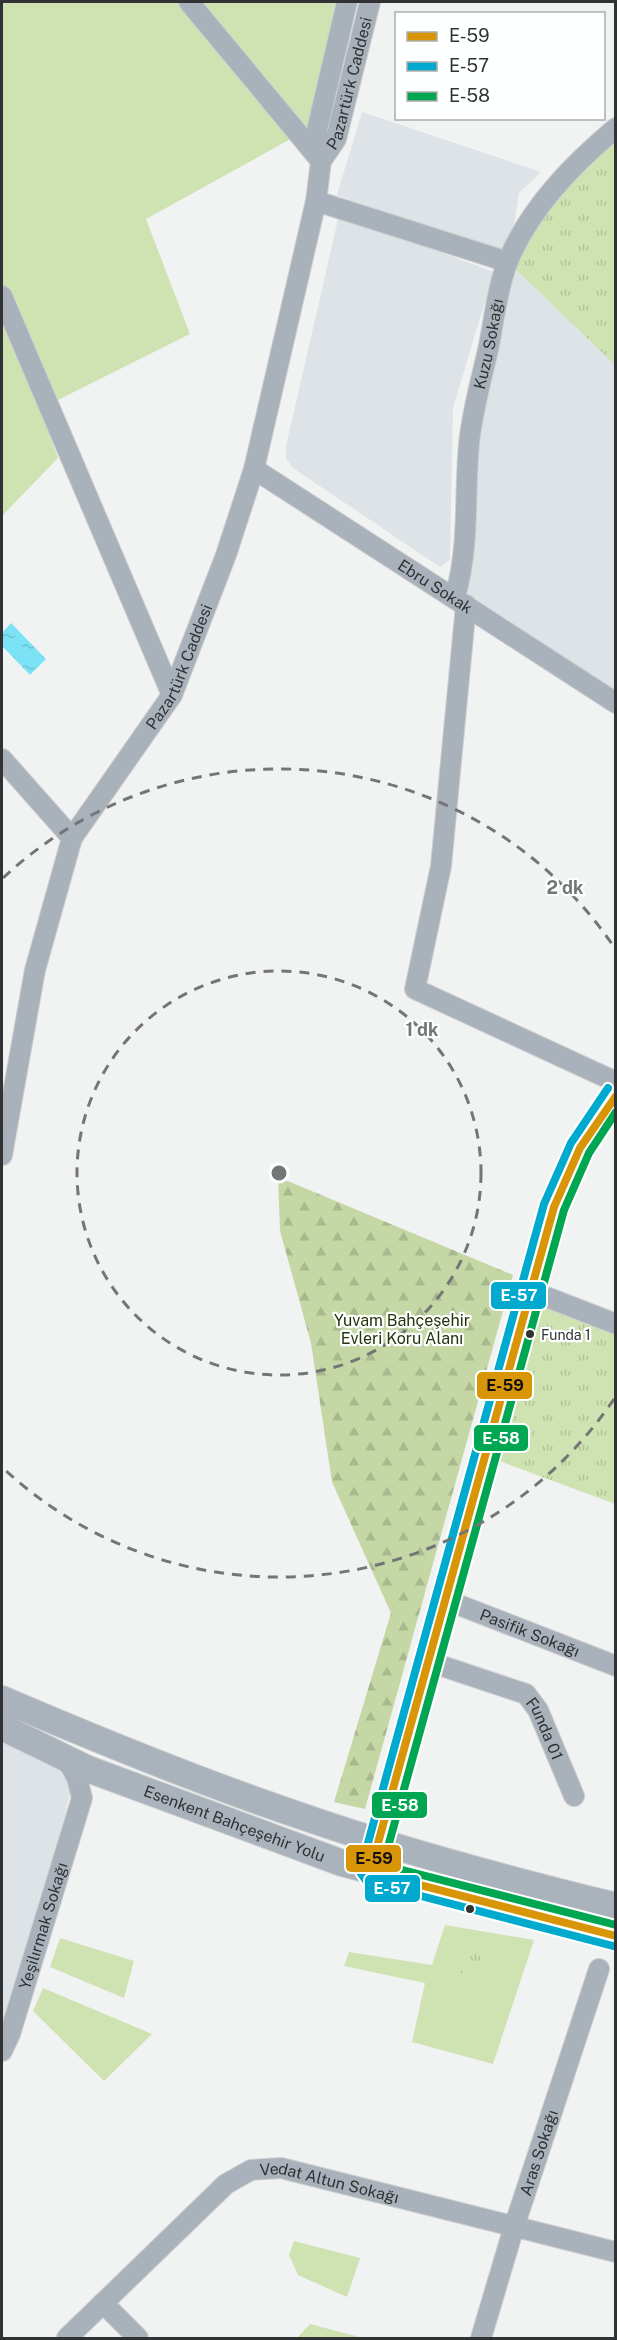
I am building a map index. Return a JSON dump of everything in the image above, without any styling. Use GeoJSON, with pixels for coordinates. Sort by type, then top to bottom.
{"type":"FeatureCollection","features":[{"type":"Feature","properties":{"kind":"main road","name":"Esenkent Bahçeşehir Yolu"},"geometry":{"type":"LineString","coordinates":[[2,1699],[221,1788],[378,1841],[615,1906]]}},
{"type":"Feature","properties":{"kind":"main road","name":"Esenkent Bahçeşehir Yolu"},"geometry":{"type":"LineString","coordinates":[[2,1727],[67,1759],[122,1782],[370,1872],[615,1936]]}},
{"type":"Feature","properties":{"kind":"main road"},"geometry":{"type":"LineString","coordinates":[[370,1872],[378,1841]]}},
{"type":"Feature","properties":{"kind":"street"},"geometry":{"type":"LineString","coordinates":[[189,2],[321,161]]}},
{"type":"Feature","properties":{"kind":"street","name":"Pazartürk Caddesi"},"geometry":{"type":"LineString","coordinates":[[2,1155],[35,970],[72,838],[172,695],[225,555],[254,469],[316,201],[321,161],[317,130],[347,2]]}},
{"type":"Feature","properties":{"kind":"street","name":"Pazartürk Caddesi"},"geometry":{"type":"LineString","coordinates":[[321,161],[336,139],[367,2]]}},
{"type":"Feature","properties":{"kind":"street","name":"Kuzu Sokağı"},"geometry":{"type":"LineString","coordinates":[[615,128],[582,156],[557,184],[537,210],[508,262],[475,407],[469,444],[467,529],[462,570],[441,866],[415,989],[615,1082]]}},
{"type":"Feature","properties":{"kind":"street"},"geometry":{"type":"LineString","coordinates":[[316,201],[508,262]]}},
{"type":"Feature","properties":{"kind":"street"},"geometry":{"type":"LineString","coordinates":[[2,296],[172,695]]}},
{"type":"Feature","properties":{"kind":"street","name":"Ebru Sokak"},"geometry":{"type":"LineString","coordinates":[[254,469],[615,704]]}},
{"type":"Feature","properties":{"kind":"street"},"geometry":{"type":"LineString","coordinates":[[2,759],[72,838]]}},
{"type":"Feature","properties":{"kind":"street"},"geometry":{"type":"LineString","coordinates":[[378,1841],[554,1207],[574,1155],[595,1119],[615,1095]]}},
{"type":"Feature","properties":{"kind":"street"},"geometry":{"type":"LineString","coordinates":[[531,1291],[615,1324]]}},
{"type":"Feature","properties":{"kind":"street","name":"Pasifik Sokağı"},"geometry":{"type":"LineString","coordinates":[[446,1600],[615,1666]]}},
{"type":"Feature","properties":{"kind":"street","name":"Funda 01"},"geometry":{"type":"LineString","coordinates":[[427,1661],[526,1694],[538,1710],[574,1796]]}},
{"type":"Feature","properties":{"kind":"street"},"geometry":{"type":"LineString","coordinates":[[67,1759],[77,1778],[82,1798],[100,1786],[122,1782]]}},
{"type":"Feature","properties":{"kind":"street","name":"Yeşilırmak Sokağı"},"geometry":{"type":"LineString","coordinates":[[2,2051],[10,2034],[82,1798]]}},
{"type":"Feature","properties":{"kind":"street","name":"Aras Sokağı"},"geometry":{"type":"LineString","coordinates":[[481,2338],[514,2227],[599,1969]]}},
{"type":"Feature","properties":{"kind":"street","name":"Vedat Altun Sokağı"},"geometry":{"type":"LineString","coordinates":[[67,2338],[78,2314],[103,2303],[226,2184],[251,2170],[281,2168],[615,2252]]}},
{"type":"Feature","properties":{"kind":"street"},"geometry":{"type":"LineString","coordinates":[[103,2303],[138,2338]]}},
{"type":"Feature","properties":{"kind":"shaded area"},"geometry":{"type":"Polygon","coordinates":[[[362,112],[541,172],[519,193],[508,262],[337,195],[362,112]]]}},
{"type":"Feature","properties":{"kind":"shaded area"},"geometry":{"type":"Polygon","coordinates":[[[339,215],[494,272],[453,408],[450,560],[440,567],[293,468],[286,458],[286,446],[339,215]]]}},
{"type":"Feature","properties":{"kind":"shaded area"},"geometry":{"type":"Polygon","coordinates":[[[508,262],[615,365],[615,703],[455,597],[469,444],[508,262]]]}},
{"type":"Feature","properties":{"kind":"shaded area"},"geometry":{"type":"Polygon","coordinates":[[[2,1736],[54,1762],[66,1773],[71,1789],[19,2005],[2,2051],[2,1736]]]}},
{"type":"Feature","properties":{"kind":"green space"},"geometry":{"type":"Polygon","coordinates":[[[2,2],[357,2],[307,130],[146,219],[190,334],[40,409],[58,458],[2,516],[2,2]]]}},
{"type":"Feature","properties":{"kind":"green space"},"geometry":{"type":"Polygon","coordinates":[[[615,128],[615,365],[508,262],[537,210],[615,128]]]}},
{"type":"Feature","properties":{"kind":"green space","name":"Yuvam Bahçeşehir Evleri Koru Alanı"},"geometry":{"type":"Polygon","coordinates":[[[278,1177],[513,1275],[365,1809],[334,1802],[391,1613],[332,1482],[311,1343],[280,1231],[278,1177]]]}},
{"type":"Feature","properties":{"kind":"green space"},"geometry":{"type":"Polygon","coordinates":[[[531,1291],[615,1324],[615,1504],[486,1456],[531,1291]]]}},
{"type":"Feature","properties":{"kind":"green space"},"geometry":{"type":"Polygon","coordinates":[[[445,1925],[534,1940],[493,2064],[412,2042],[425,1983],[344,1966],[349,1952],[432,1965],[445,1925]]]}},
{"type":"Feature","properties":{"kind":"green space"},"geometry":{"type":"Polygon","coordinates":[[[60,1938],[134,1961],[124,1998],[50,1967],[60,1938]]]}},
{"type":"Feature","properties":{"kind":"green space"},"geometry":{"type":"Polygon","coordinates":[[[466,1945],[489,1953],[480,1979],[458,1972],[466,1945]]]}},
{"type":"Feature","properties":{"kind":"green space"},"geometry":{"type":"Polygon","coordinates":[[[43,1988],[152,2034],[104,2081],[33,2011],[43,1988]]]}},
{"type":"Feature","properties":{"kind":"green space"},"geometry":{"type":"Polygon","coordinates":[[[294,2241],[360,2258],[347,2297],[298,2275],[289,2255],[294,2241]]]}},
{"type":"Feature","properties":{"kind":"green space"},"geometry":{"type":"Polygon","coordinates":[[[310,2324],[363,2338],[297,2338],[310,2324]]]}},
{"type":"Feature","properties":{"kind":"water"},"geometry":{"type":"Polygon","coordinates":[[[11,623],[46,659],[30,675],[2,646],[2,633],[11,623]]]}},
{"type":"Feature","properties":{"kind":"transit line","name":"E-57"},"geometry":{"type":"LineString","coordinates":[[608,1088],[571,1143],[544,1204],[360,1872],[367,1882],[613,1946]]}},
{"type":"Feature","properties":{"kind":"transit line","name":"E-59"},"geometry":{"type":"LineString","coordinates":[[616,1096],[580,1148],[554,1207],[370,1872],[616,1936]]}},
{"type":"Feature","properties":{"kind":"transit line","name":"E-58"},"geometry":{"type":"LineString","coordinates":[[616,1112],[589,1153],[564,1210],[383,1865],[616,1925]]}},
{"type":"Feature","properties":{"kind":"place","name":"Funda 1"},"geometry":{"type":"Point","coordinates":[530,1334]}}]}
